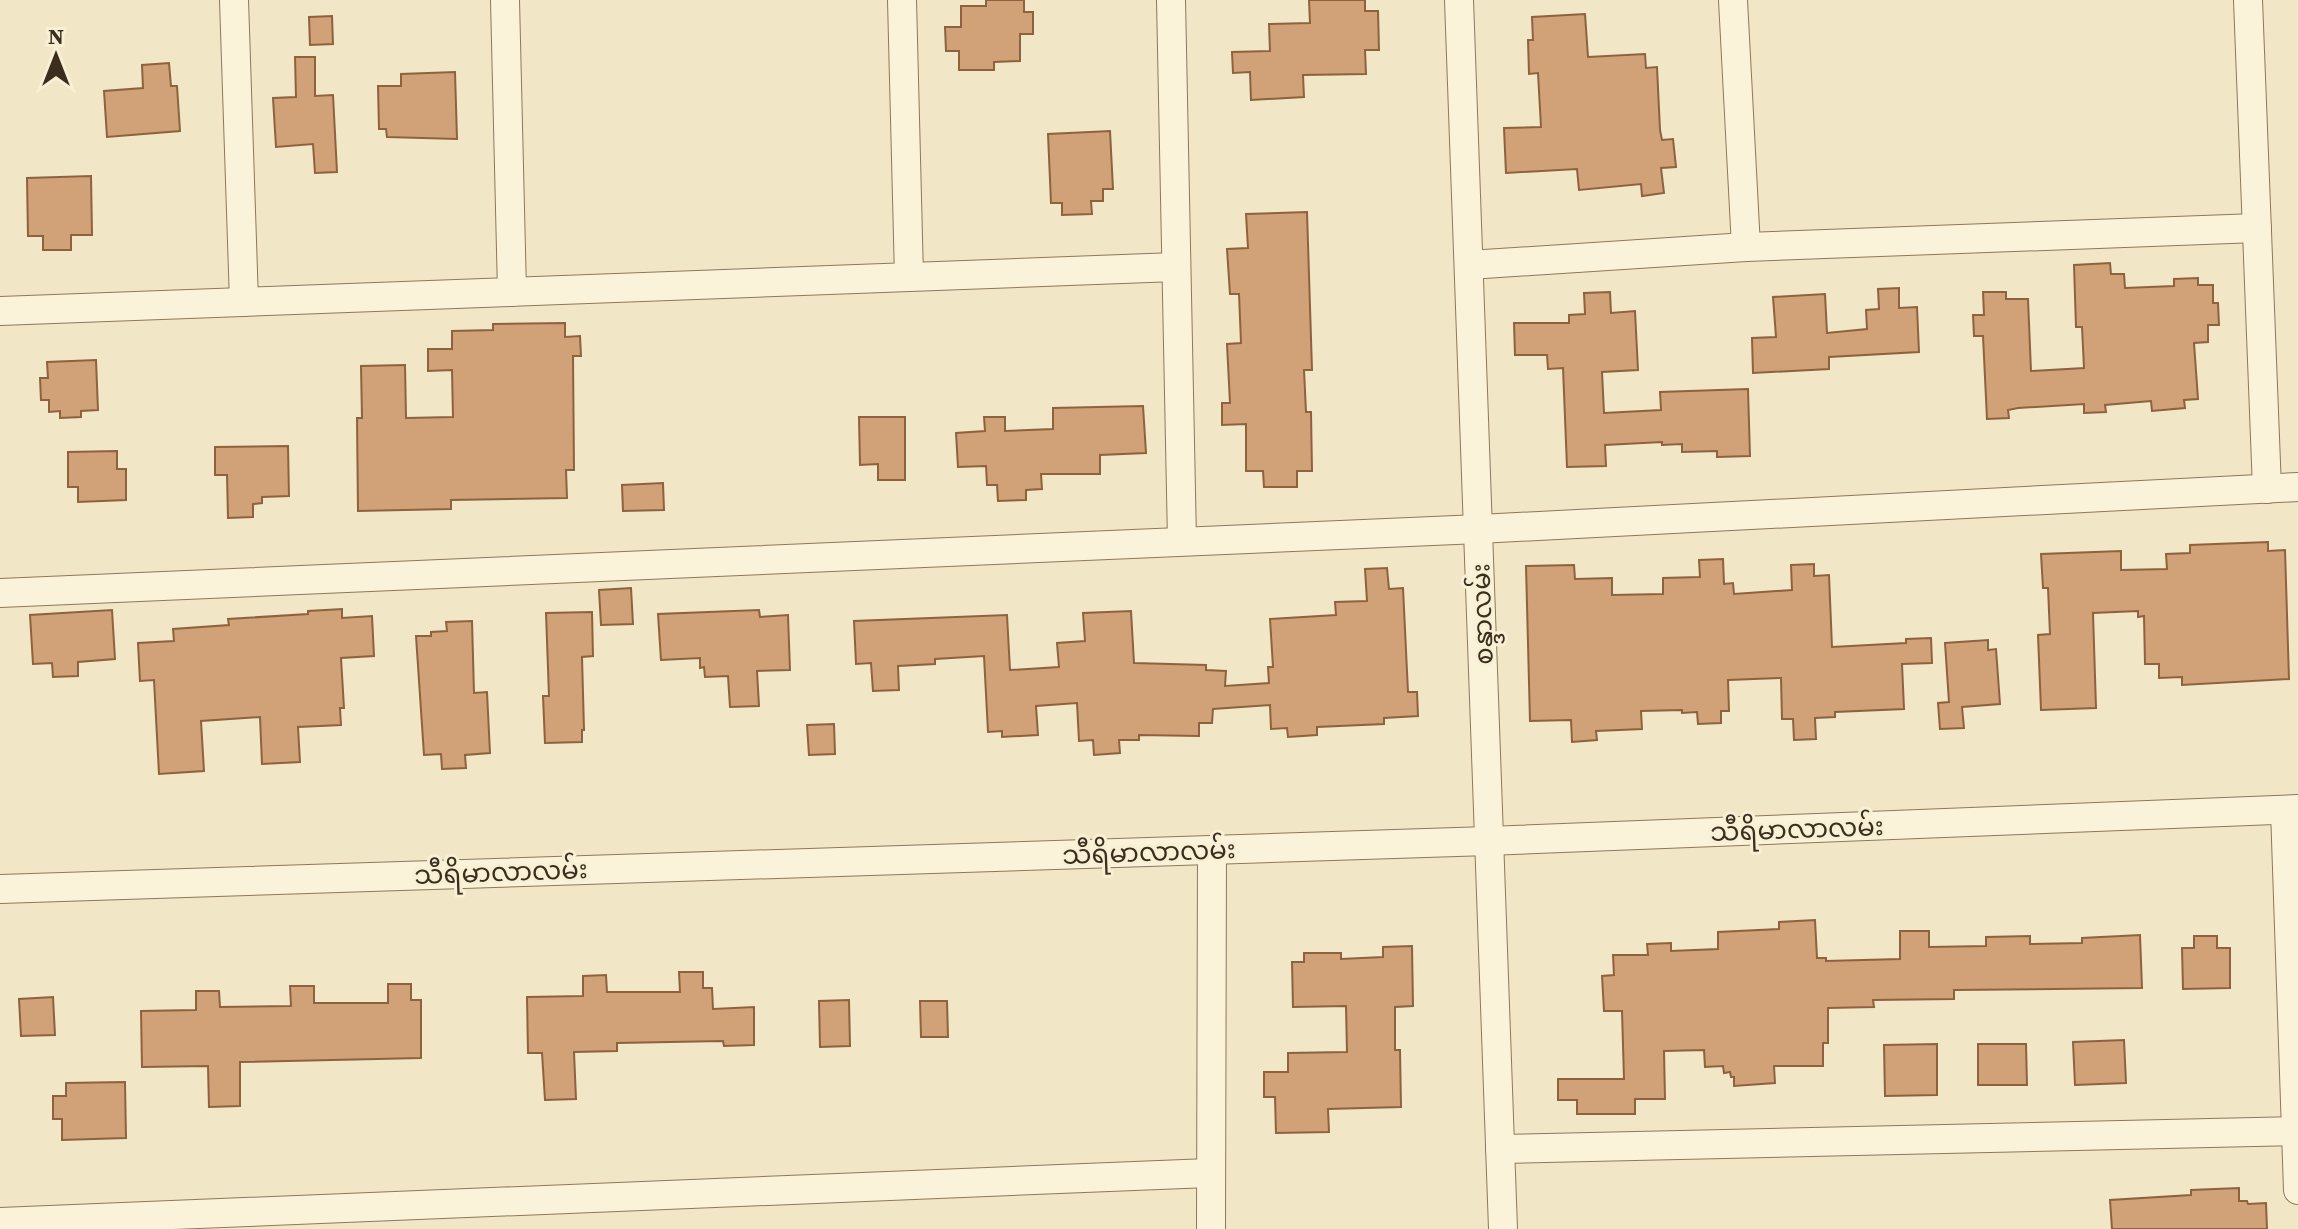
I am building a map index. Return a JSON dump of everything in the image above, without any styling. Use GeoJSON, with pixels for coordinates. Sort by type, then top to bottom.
{"type":"FeatureCollection","features":[{"type":"Feature","properties":{"kind":"street"},"geometry":{"type":"LineString","coordinates":[[234,0],[244,302]]}},
{"type":"Feature","properties":{"kind":"street"},"geometry":{"type":"LineString","coordinates":[[505,0],[512,292]]}},
{"type":"Feature","properties":{"kind":"street"},"geometry":{"type":"LineString","coordinates":[[902,0],[909,277]]}},
{"type":"Feature","properties":{"kind":"street"},"geometry":{"type":"LineString","coordinates":[[1171,0],[1182,541]]}},
{"type":"Feature","properties":{"kind":"street","name":"စန္ဒာလမ်း"},"geometry":{"type":"LineString","coordinates":[[1459,0],[1503,1229]]}},
{"type":"Feature","properties":{"kind":"street"},"geometry":{"type":"LineString","coordinates":[[1733,0],[1746,247]]}},
{"type":"Feature","properties":{"kind":"street"},"geometry":{"type":"LineString","coordinates":[[2248,0],[2267,489]]}},
{"type":"Feature","properties":{"kind":"street"},"geometry":{"type":"LineString","coordinates":[[1469,265],[1746,247],[2257,228]]}},
{"type":"Feature","properties":{"kind":"street"},"geometry":{"type":"LineString","coordinates":[[0,311],[1176,267]]}},
{"type":"Feature","properties":{"kind":"street"},"geometry":{"type":"LineString","coordinates":[[0,593],[1479,529],[2298,487]]}},
{"type":"Feature","properties":{"kind":"street"},"geometry":{"type":"LineString","coordinates":[[2292,809],[2298,1190]]}},
{"type":"Feature","properties":{"kind":"street","name":"သီရိမာလာလမ်း"},"geometry":{"type":"LineString","coordinates":[[0,889],[1488,841],[2292,809]]}},
{"type":"Feature","properties":{"kind":"street"},"geometry":{"type":"LineString","coordinates":[[1211,1229],[1212,850]]}},
{"type":"Feature","properties":{"kind":"street"},"geometry":{"type":"LineString","coordinates":[[1500,1149],[2296,1131]]}},
{"type":"Feature","properties":{"kind":"street"},"geometry":{"type":"LineString","coordinates":[[0,1222],[267,1221],[1209,1173]]}},
{"type":"Feature","properties":{"kind":"building"},"geometry":{"type":"Polygon","coordinates":[[[986,0],[1024,0],[1024,12],[1033,12],[1033,34],[1020,34],[1020,61],[994,62],[994,70],[959,70],[959,51],[946,51],[945,27],[961,27],[961,6],[986,6],[986,0]]]}},
{"type":"Feature","properties":{"kind":"building"},"geometry":{"type":"Polygon","coordinates":[[[1309,0],[1365,0],[1365,11],[1378,11],[1379,50],[1365,50],[1366,74],[1303,75],[1304,97],[1251,100],[1250,72],[1233,73],[1232,52],[1270,51],[1269,24],[1310,23],[1309,0]]]}},
{"type":"Feature","properties":{"kind":"building"},"geometry":{"type":"Polygon","coordinates":[[[1585,14],[1588,57],[1645,54],[1646,68],[1657,67],[1660,130],[1662,140],[1673,139],[1676,167],[1661,168],[1664,193],[1642,196],[1641,184],[1579,190],[1577,169],[1506,173],[1504,128],[1541,127],[1538,73],[1529,74],[1528,40],[1533,40],[1532,17],[1585,14]]]}},
{"type":"Feature","properties":{"kind":"building"},"geometry":{"type":"Polygon","coordinates":[[[332,16],[333,44],[310,45],[309,17],[332,16]]]}},
{"type":"Feature","properties":{"kind":"building"},"geometry":{"type":"Polygon","coordinates":[[[295,57],[315,57],[315,96],[333,95],[337,172],[315,173],[313,144],[276,147],[273,98],[296,97],[295,57]]]}},
{"type":"Feature","properties":{"kind":"building"},"geometry":{"type":"Polygon","coordinates":[[[169,63],[171,86],[177,86],[180,131],[107,137],[104,91],[143,88],[142,65],[169,63]]]}},
{"type":"Feature","properties":{"kind":"building"},"geometry":{"type":"Polygon","coordinates":[[[455,72],[457,139],[387,137],[386,129],[379,129],[378,86],[401,86],[401,74],[455,72]]]}},
{"type":"Feature","properties":{"kind":"building"},"geometry":{"type":"Polygon","coordinates":[[[1110,131],[1113,189],[1103,189],[1103,201],[1091,201],[1092,214],[1062,215],[1062,203],[1051,203],[1048,134],[1110,131]]]}},
{"type":"Feature","properties":{"kind":"building"},"geometry":{"type":"Polygon","coordinates":[[[91,176],[92,235],[71,235],[71,250],[43,250],[43,236],[28,236],[27,178],[91,176]]]}},
{"type":"Feature","properties":{"kind":"building"},"geometry":{"type":"Polygon","coordinates":[[[1307,212],[1312,370],[1304,370],[1306,412],[1311,412],[1312,471],[1297,471],[1297,487],[1264,487],[1263,471],[1246,471],[1246,424],[1222,425],[1222,403],[1230,403],[1227,344],[1241,343],[1239,294],[1230,294],[1227,249],[1248,248],[1246,214],[1307,212]]]}},
{"type":"Feature","properties":{"kind":"building"},"geometry":{"type":"Polygon","coordinates":[[[2110,263],[2111,274],[2124,274],[2125,288],[2174,286],[2174,279],[2198,278],[2198,285],[2213,285],[2213,303],[2218,303],[2219,325],[2208,325],[2208,342],[2194,343],[2198,399],[2184,400],[2185,408],[2152,411],[2151,401],[2105,405],[2106,412],[2084,413],[2084,404],[2018,408],[2008,410],[2009,418],[1987,419],[1983,336],[1974,336],[1973,315],[1984,315],[1983,292],[2006,292],[2006,299],[2028,299],[2031,371],[2084,368],[2082,327],[2076,327],[2074,265],[2110,263]]]}},
{"type":"Feature","properties":{"kind":"building"},"geometry":{"type":"Polygon","coordinates":[[[1899,288],[1899,308],[1917,307],[1919,352],[1829,357],[1829,369],[1753,373],[1752,338],[1776,337],[1773,297],[1825,294],[1827,333],[1867,329],[1866,310],[1879,309],[1878,289],[1899,288]]]}},
{"type":"Feature","properties":{"kind":"building"},"geometry":{"type":"Polygon","coordinates":[[[1610,292],[1611,313],[1635,311],[1638,370],[1602,372],[1604,413],[1661,410],[1660,392],[1748,389],[1750,456],[1717,457],[1717,451],[1682,452],[1682,444],[1662,445],[1662,442],[1605,445],[1606,466],[1567,467],[1563,368],[1548,369],[1547,355],[1515,355],[1514,323],[1569,323],[1569,315],[1585,314],[1584,293],[1610,292]]]}},
{"type":"Feature","properties":{"kind":"building"},"geometry":{"type":"Polygon","coordinates":[[[565,323],[565,337],[580,336],[581,356],[573,356],[574,470],[566,470],[567,498],[451,500],[451,509],[358,511],[357,418],[362,418],[361,366],[405,365],[406,418],[453,417],[452,370],[428,371],[428,349],[452,349],[452,331],[493,330],[493,324],[565,323]]]}},
{"type":"Feature","properties":{"kind":"building"},"geometry":{"type":"Polygon","coordinates":[[[96,360],[98,410],[81,411],[81,417],[60,418],[60,411],[49,412],[49,400],[41,400],[40,378],[48,378],[47,362],[96,360]]]}},
{"type":"Feature","properties":{"kind":"building"},"geometry":{"type":"Polygon","coordinates":[[[1143,406],[1146,453],[1100,455],[1100,474],[1041,474],[1042,489],[1026,490],[1026,500],[998,501],[997,485],[987,485],[986,466],[958,467],[956,433],[985,431],[984,417],[1005,417],[1005,431],[1053,429],[1053,408],[1143,406]]]}},
{"type":"Feature","properties":{"kind":"building"},"geometry":{"type":"Polygon","coordinates":[[[859,417],[905,417],[905,480],[878,480],[878,464],[860,465],[859,417]]]}},
{"type":"Feature","properties":{"kind":"building"},"geometry":{"type":"Polygon","coordinates":[[[288,446],[289,496],[262,497],[262,503],[253,504],[253,517],[228,518],[227,475],[215,475],[215,447],[288,446]]]}},
{"type":"Feature","properties":{"kind":"building"},"geometry":{"type":"Polygon","coordinates":[[[117,451],[117,469],[126,469],[126,500],[78,502],[78,487],[68,487],[68,452],[117,451]]]}},
{"type":"Feature","properties":{"kind":"building"},"geometry":{"type":"Polygon","coordinates":[[[663,483],[664,510],[623,511],[622,485],[663,483]]]}},
{"type":"Feature","properties":{"kind":"building"},"geometry":{"type":"Polygon","coordinates":[[[2268,542],[2268,551],[2285,550],[2289,679],[2182,685],[2182,677],[2159,678],[2159,664],[2145,664],[2144,616],[2138,617],[2138,611],[2093,613],[2096,708],[2041,710],[2038,635],[2050,634],[2048,588],[2043,588],[2041,554],[2121,551],[2121,570],[2167,569],[2166,554],[2190,553],[2190,545],[2268,542]]]}},
{"type":"Feature","properties":{"kind":"building"},"geometry":{"type":"Polygon","coordinates":[[[1723,559],[1724,584],[1733,583],[1734,594],[1792,590],[1791,565],[1814,564],[1814,576],[1829,575],[1832,647],[1906,643],[1906,639],[1931,638],[1932,663],[1902,664],[1904,709],[1835,712],[1835,717],[1815,718],[1816,739],[1794,740],[1793,719],[1782,719],[1781,678],[1728,680],[1729,711],[1721,711],[1721,723],[1698,724],[1697,712],[1641,711],[1642,729],[1596,731],[1597,740],[1572,742],[1571,720],[1530,721],[1526,566],[1574,565],[1575,579],[1612,578],[1612,595],[1663,594],[1663,578],[1700,577],[1699,560],[1723,559]]]}},
{"type":"Feature","properties":{"kind":"building"},"geometry":{"type":"Polygon","coordinates":[[[1387,568],[1389,589],[1403,588],[1408,692],[1417,692],[1418,716],[1384,718],[1384,724],[1317,727],[1317,735],[1288,737],[1287,728],[1271,729],[1270,705],[1213,709],[1212,723],[1199,723],[1199,736],[1139,735],[1139,740],[1119,740],[1120,753],[1094,755],[1093,740],[1079,741],[1077,703],[1036,706],[1038,735],[1002,737],[1002,731],[988,732],[984,656],[935,659],[935,664],[898,666],[899,690],[873,691],[871,663],[856,664],[854,621],[1007,615],[1010,670],[1059,667],[1057,643],[1085,641],[1083,613],[1131,611],[1134,663],[1206,665],[1206,670],[1226,671],[1225,686],[1269,683],[1268,667],[1273,667],[1270,619],[1336,615],[1335,602],[1367,601],[1365,569],[1387,568]]]}},
{"type":"Feature","properties":{"kind":"building"},"geometry":{"type":"Polygon","coordinates":[[[631,588],[633,624],[601,625],[599,590],[631,588]]]}},
{"type":"Feature","properties":{"kind":"building"},"geometry":{"type":"Polygon","coordinates":[[[342,609],[342,618],[372,616],[374,656],[341,658],[344,708],[340,708],[341,725],[298,727],[300,762],[262,764],[260,717],[201,721],[204,771],[159,774],[154,680],[140,681],[138,643],[174,641],[173,629],[229,625],[228,619],[342,609]]]}},
{"type":"Feature","properties":{"kind":"building"},"geometry":{"type":"Polygon","coordinates":[[[112,610],[115,659],[78,662],[78,676],[53,677],[52,663],[33,664],[30,615],[112,610]]]}},
{"type":"Feature","properties":{"kind":"building"},"geometry":{"type":"Polygon","coordinates":[[[759,610],[760,617],[788,615],[790,670],[757,671],[759,706],[730,707],[728,676],[705,677],[704,667],[700,668],[700,658],[661,660],[658,614],[759,610]]]}},
{"type":"Feature","properties":{"kind":"building"},"geometry":{"type":"Polygon","coordinates":[[[592,612],[593,656],[582,657],[582,742],[545,743],[543,696],[549,696],[546,613],[592,612]]]}},
{"type":"Feature","properties":{"kind":"building"},"geometry":{"type":"Polygon","coordinates":[[[472,621],[474,693],[487,692],[490,753],[465,755],[466,768],[442,769],[441,754],[424,755],[416,636],[447,631],[446,622],[472,621]]]}},
{"type":"Feature","properties":{"kind":"building"},"geometry":{"type":"Polygon","coordinates":[[[1988,640],[1988,650],[1996,649],[2000,704],[1962,707],[1964,728],[1940,729],[1938,703],[1949,702],[1945,643],[1988,640]]]}},
{"type":"Feature","properties":{"kind":"building"},"geometry":{"type":"Polygon","coordinates":[[[834,724],[835,754],[809,755],[807,725],[834,724]]]}},
{"type":"Feature","properties":{"kind":"building"},"geometry":{"type":"Polygon","coordinates":[[[1815,920],[1817,958],[1826,958],[1826,961],[1900,959],[1900,931],[1929,931],[1929,947],[1986,946],[1986,937],[2030,936],[2030,944],[2082,943],[2082,938],[2140,935],[2142,988],[1954,990],[1954,999],[1873,1000],[1874,1007],[1828,1008],[1828,1043],[1823,1043],[1823,1066],[1774,1066],[1775,1083],[1734,1086],[1734,1077],[1730,1072],[1724,1073],[1723,1066],[1705,1067],[1704,1050],[1664,1051],[1665,1099],[1635,1099],[1635,1114],[1577,1114],[1577,1100],[1558,1100],[1558,1079],[1624,1079],[1622,1011],[1604,1011],[1602,976],[1614,975],[1613,955],[1648,955],[1647,944],[1671,943],[1671,951],[1718,949],[1718,932],[1779,929],[1779,922],[1815,920]]]}},
{"type":"Feature","properties":{"kind":"building"},"geometry":{"type":"Polygon","coordinates":[[[2194,936],[2217,936],[2217,948],[2230,948],[2230,988],[2183,989],[2182,948],[2194,948],[2194,936]]]}},
{"type":"Feature","properties":{"kind":"building"},"geometry":{"type":"Polygon","coordinates":[[[1412,946],[1413,1006],[1395,1007],[1395,1050],[1400,1050],[1401,1107],[1328,1109],[1329,1132],[1276,1133],[1275,1097],[1264,1097],[1264,1072],[1288,1072],[1288,1053],[1347,1052],[1346,1006],[1293,1007],[1292,962],[1304,962],[1304,953],[1341,953],[1341,959],[1383,957],[1383,947],[1412,946]]]}},
{"type":"Feature","properties":{"kind":"building"},"geometry":{"type":"Polygon","coordinates":[[[679,972],[703,972],[703,988],[712,988],[713,1009],[754,1007],[754,1045],[724,1046],[723,1041],[617,1043],[617,1051],[574,1052],[576,1099],[545,1100],[542,1053],[528,1053],[527,997],[583,996],[583,976],[606,975],[607,992],[680,992],[679,972]]]}},
{"type":"Feature","properties":{"kind":"building"},"geometry":{"type":"Polygon","coordinates":[[[388,984],[411,984],[411,1000],[421,1000],[421,1058],[240,1062],[240,1106],[209,1107],[208,1066],[142,1067],[141,1011],[196,1010],[196,991],[219,991],[220,1007],[291,1006],[290,986],[314,986],[314,1003],[388,1003],[388,984]]]}},
{"type":"Feature","properties":{"kind":"building"},"geometry":{"type":"Polygon","coordinates":[[[53,997],[55,1035],[21,1036],[19,999],[53,997]]]}},
{"type":"Feature","properties":{"kind":"building"},"geometry":{"type":"Polygon","coordinates":[[[849,1000],[850,1046],[820,1047],[819,1001],[849,1000]]]}},
{"type":"Feature","properties":{"kind":"building"},"geometry":{"type":"Polygon","coordinates":[[[920,1001],[947,1001],[948,1037],[921,1037],[920,1001]]]}},
{"type":"Feature","properties":{"kind":"building"},"geometry":{"type":"Polygon","coordinates":[[[2124,1040],[2126,1083],[2075,1085],[2073,1042],[2124,1040]]]}},
{"type":"Feature","properties":{"kind":"building"},"geometry":{"type":"Polygon","coordinates":[[[1937,1044],[1937,1095],[1885,1096],[1884,1045],[1937,1044]]]}},
{"type":"Feature","properties":{"kind":"building"},"geometry":{"type":"Polygon","coordinates":[[[1978,1044],[2026,1044],[2027,1085],[1978,1085],[1978,1044]]]}},
{"type":"Feature","properties":{"kind":"building"},"geometry":{"type":"Polygon","coordinates":[[[125,1082],[126,1138],[62,1140],[62,1119],[53,1119],[53,1096],[66,1096],[66,1083],[125,1082]]]}},
{"type":"Feature","properties":{"kind":"building"},"geometry":{"type":"Polygon","coordinates":[[[2239,1188],[2239,1201],[2266,1203],[2267,1229],[2112,1229],[2110,1200],[2191,1195],[2191,1190],[2239,1188]]]}}]}
